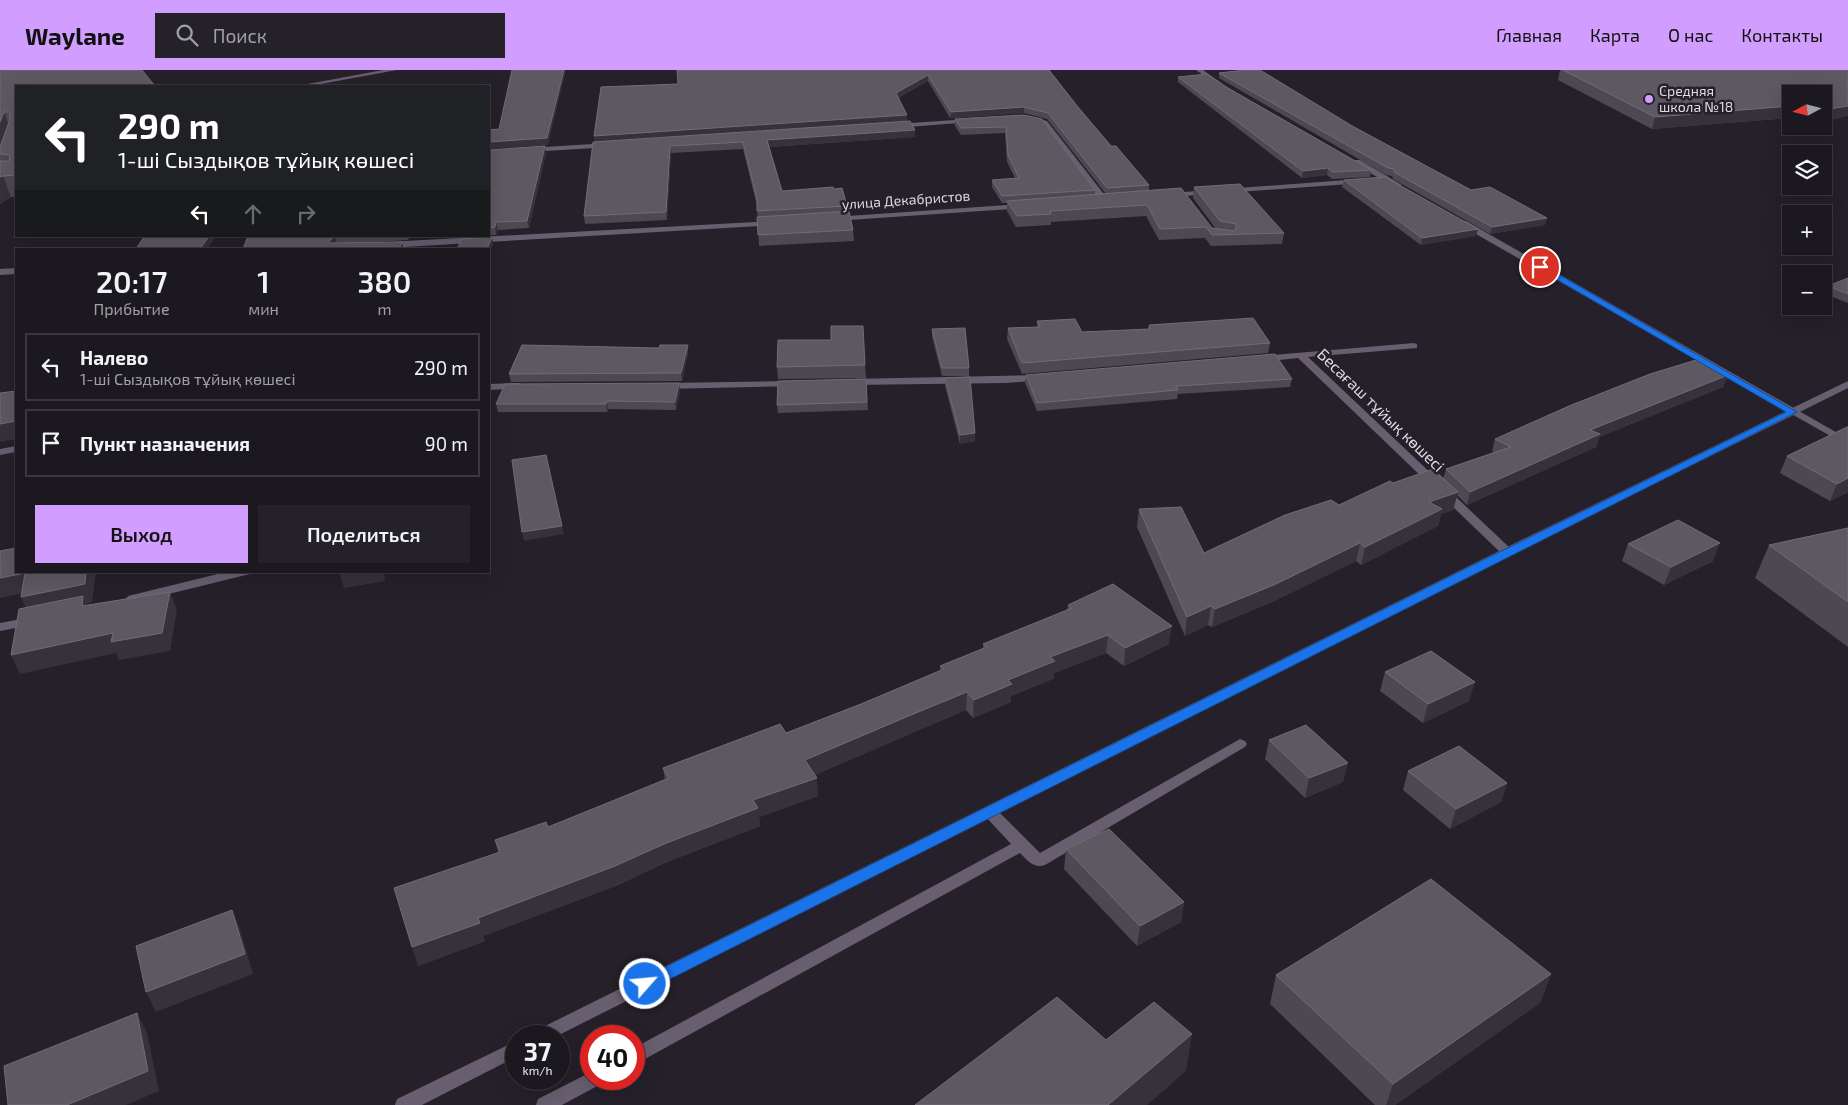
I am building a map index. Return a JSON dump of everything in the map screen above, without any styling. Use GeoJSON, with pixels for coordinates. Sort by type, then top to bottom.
{"type":"FeatureCollection","features":[{"type":"Feature","properties":{"kind":"street"},"geometry":{"type":"LineString","coordinates":[[306,85],[394,70]]}},
{"type":"Feature","properties":{"kind":"street"},"geometry":{"type":"LineString","coordinates":[[1200,70],[1230,90]]}},
{"type":"Feature","properties":{"kind":"street"},"geometry":{"type":"LineString","coordinates":[[1014,118],[1024,117],[1045,122],[1104,200]]}},
{"type":"Feature","properties":{"kind":"street"},"geometry":{"type":"LineString","coordinates":[[885,126],[974,120]]}},
{"type":"Feature","properties":{"kind":"street"},"geometry":{"type":"LineString","coordinates":[[518,151],[618,144]]}},
{"type":"Feature","properties":{"kind":"street"},"geometry":{"type":"LineString","coordinates":[[1346,156],[1405,189]]}},
{"type":"Feature","properties":{"kind":"street"},"geometry":{"type":"LineString","coordinates":[[1163,196],[1185,198],[1388,179]]}},
{"type":"Feature","properties":{"kind":"street"},"geometry":{"type":"LineString","coordinates":[[1094,200],[1114,199]]}},
{"type":"Feature","properties":{"kind":"street","name":"улица Декабристов"},"geometry":{"type":"LineString","coordinates":[[824,220],[1037,205]]}},
{"type":"Feature","properties":{"kind":"street"},"geometry":{"type":"LineString","coordinates":[[1457,219],[1848,443]]}},
{"type":"Feature","properties":{"kind":"street"},"geometry":{"type":"LineString","coordinates":[[376,246],[784,222]]}},
{"type":"Feature","properties":{"kind":"street"},"geometry":{"type":"LineString","coordinates":[[0,272],[15,271]]}},
{"type":"Feature","properties":{"kind":"street"},"geometry":{"type":"LineString","coordinates":[[1300,355],[1414,346]]}},
{"type":"Feature","properties":{"kind":"street","name":"Бесағаш тұйық көшесі"},"geometry":{"type":"LineString","coordinates":[[1252,360],[1300,355],[1507,552]]}},
{"type":"Feature","properties":{"kind":"street"},"geometry":{"type":"LineString","coordinates":[[837,383],[1006,380],[1052,377]]}},
{"type":"Feature","properties":{"kind":"street"},"geometry":{"type":"LineString","coordinates":[[654,386],[808,383]]}},
{"type":"Feature","properties":{"kind":"street"},"geometry":{"type":"LineString","coordinates":[[563,1025],[1507,552],[1848,384]]}},
{"type":"Feature","properties":{"kind":"street"},"geometry":{"type":"LineString","coordinates":[[490,387],[528,386]]}},
{"type":"Feature","properties":{"kind":"street"},"geometry":{"type":"LineString","coordinates":[[0,452],[15,450]]}},
{"type":"Feature","properties":{"kind":"street"},"geometry":{"type":"LineString","coordinates":[[118,603],[238,573]]}},
{"type":"Feature","properties":{"kind":"street"},"geometry":{"type":"LineString","coordinates":[[0,627],[45,618]]}},
{"type":"Feature","properties":{"kind":"street"},"geometry":{"type":"LineString","coordinates":[[990,812],[1039,861],[1240,744]]}},
{"type":"Feature","properties":{"kind":"street"},"geometry":{"type":"LineString","coordinates":[[645,1050],[1021,845]]}},
{"type":"Feature","properties":{"kind":"street"},"geometry":{"type":"LineString","coordinates":[[404,1105],[505,1054]]}},
{"type":"Feature","properties":{"kind":"street"},"geometry":{"type":"LineString","coordinates":[[545,1105],[580,1086]]}},
{"type":"Feature","properties":{"kind":"building"},"geometry":{"type":"Polygon","coordinates":[[[142,70],[154,85],[15,85],[15,175],[0,177],[0,161],[9,161],[10,155],[0,154],[0,147],[9,122],[10,112],[4,112],[0,122],[0,71],[142,70]]]}},
{"type":"Feature","properties":{"kind":"building"},"geometry":{"type":"Polygon","coordinates":[[[512,70],[564,70],[547,138],[490,142],[490,130],[499,129],[512,70]]]}},
{"type":"Feature","properties":{"kind":"building"},"geometry":{"type":"Polygon","coordinates":[[[677,70],[1049,70],[1111,146],[1116,146],[1149,185],[1107,188],[1048,113],[1024,107],[951,112],[928,75],[896,93],[907,115],[594,136],[601,87],[678,84],[677,70]]]}},
{"type":"Feature","properties":{"kind":"building"},"geometry":{"type":"Polygon","coordinates":[[[1260,70],[1354,127],[1471,190],[1490,187],[1547,218],[1492,227],[1394,172],[1394,169],[1388,168],[1219,73],[1260,70]]]}},
{"type":"Feature","properties":{"kind":"building"},"geometry":{"type":"Polygon","coordinates":[[[1563,70],[1848,70],[1848,106],[1832,109],[1832,85],[1782,85],[1782,107],[1655,117],[1563,70]]]}},
{"type":"Feature","properties":{"kind":"building"},"geometry":{"type":"Polygon","coordinates":[[[1207,74],[1371,170],[1333,172],[1328,168],[1303,171],[1178,77],[1207,74]]]}},
{"type":"Feature","properties":{"kind":"building"},"geometry":{"type":"Polygon","coordinates":[[[1024,115],[1042,119],[1095,190],[1002,196],[992,180],[1019,178],[1008,155],[1006,127],[961,128],[955,119],[1024,115]]]}},
{"type":"Feature","properties":{"kind":"building"},"geometry":{"type":"Polygon","coordinates":[[[910,121],[915,130],[767,140],[782,191],[842,188],[847,206],[757,211],[757,199],[743,142],[670,146],[666,212],[584,216],[593,142],[910,121]]]}},
{"type":"Feature","properties":{"kind":"building"},"geometry":{"type":"Polygon","coordinates":[[[545,146],[527,221],[496,222],[495,227],[490,228],[490,150],[545,146]]]}},
{"type":"Feature","properties":{"kind":"building"},"geometry":{"type":"Polygon","coordinates":[[[1385,177],[1478,229],[1422,238],[1344,180],[1385,177]]]}},
{"type":"Feature","properties":{"kind":"building"},"geometry":{"type":"Polygon","coordinates":[[[1240,184],[1284,233],[1212,235],[1206,227],[1160,229],[1147,205],[1050,211],[1051,214],[1017,216],[1007,201],[1181,188],[1212,228],[1234,231],[1236,224],[1220,221],[1194,187],[1240,184]]]}},
{"type":"Feature","properties":{"kind":"building"},"geometry":{"type":"Polygon","coordinates":[[[849,211],[853,230],[758,235],[757,217],[849,211]]]}},
{"type":"Feature","properties":{"kind":"building"},"geometry":{"type":"Polygon","coordinates":[[[144,237],[208,237],[201,248],[137,248],[144,237]]]}},
{"type":"Feature","properties":{"kind":"building"},"geometry":{"type":"Polygon","coordinates":[[[248,237],[334,237],[329,241],[331,243],[402,242],[399,248],[243,248],[248,237]]]}},
{"type":"Feature","properties":{"kind":"building"},"geometry":{"type":"Polygon","coordinates":[[[492,237],[487,248],[458,248],[462,239],[492,237]]]}},
{"type":"Feature","properties":{"kind":"building"},"geometry":{"type":"Polygon","coordinates":[[[1848,278],[1848,294],[1832,288],[1832,284],[1848,278]]]}},
{"type":"Feature","properties":{"kind":"building"},"geometry":{"type":"Polygon","coordinates":[[[1253,318],[1270,343],[1022,363],[1008,328],[1040,327],[1037,321],[1075,319],[1082,332],[1150,329],[1149,325],[1253,318]]]}},
{"type":"Feature","properties":{"kind":"building"},"geometry":{"type":"Polygon","coordinates":[[[831,326],[863,326],[865,365],[777,367],[778,340],[831,340],[831,326]]]}},
{"type":"Feature","properties":{"kind":"building"},"geometry":{"type":"Polygon","coordinates":[[[965,328],[969,368],[942,368],[932,329],[965,328]]]}},
{"type":"Feature","properties":{"kind":"building"},"geometry":{"type":"Polygon","coordinates":[[[522,345],[659,348],[660,345],[688,345],[681,373],[509,374],[522,345]]]}},
{"type":"Feature","properties":{"kind":"building"},"geometry":{"type":"Polygon","coordinates":[[[1275,354],[1292,379],[1176,386],[1178,390],[1037,403],[1026,375],[1275,354]]]}},
{"type":"Feature","properties":{"kind":"building"},"geometry":{"type":"Polygon","coordinates":[[[1696,360],[1728,375],[1590,430],[1600,434],[1470,492],[1446,469],[1511,447],[1495,439],[1569,406],[1650,374],[1696,360]]]}},
{"type":"Feature","properties":{"kind":"building"},"geometry":{"type":"Polygon","coordinates":[[[970,377],[975,433],[960,435],[945,378],[970,377]]]}},
{"type":"Feature","properties":{"kind":"building"},"geometry":{"type":"Polygon","coordinates":[[[866,379],[867,402],[777,405],[778,381],[866,379]]]}},
{"type":"Feature","properties":{"kind":"building"},"geometry":{"type":"Polygon","coordinates":[[[679,383],[675,402],[607,401],[606,404],[496,404],[505,384],[679,383]]]}},
{"type":"Feature","properties":{"kind":"building"},"geometry":{"type":"Polygon","coordinates":[[[15,391],[15,421],[0,424],[0,393],[15,391]]]}},
{"type":"Feature","properties":{"kind":"building"},"geometry":{"type":"Polygon","coordinates":[[[1847,427],[1848,478],[1837,484],[1787,456],[1847,427]]]}},
{"type":"Feature","properties":{"kind":"building"},"geometry":{"type":"Polygon","coordinates":[[[546,455],[562,526],[522,532],[512,460],[546,455]]]}},
{"type":"Feature","properties":{"kind":"building"},"geometry":{"type":"Polygon","coordinates":[[[1433,469],[1458,492],[1429,502],[1442,509],[1365,547],[1360,543],[1276,584],[1215,609],[1211,606],[1187,617],[1139,509],[1181,507],[1204,553],[1285,515],[1331,500],[1339,505],[1390,481],[1393,483],[1433,469]]]}},
{"type":"Feature","properties":{"kind":"building"},"geometry":{"type":"Polygon","coordinates":[[[1678,520],[1720,543],[1671,567],[1628,544],[1678,520]]]}},
{"type":"Feature","properties":{"kind":"building"},"geometry":{"type":"Polygon","coordinates":[[[1848,528],[1848,602],[1769,545],[1848,528]]]}},
{"type":"Feature","properties":{"kind":"building"},"geometry":{"type":"Polygon","coordinates":[[[15,548],[15,573],[25,573],[0,578],[0,551],[15,548]]]}},
{"type":"Feature","properties":{"kind":"building"},"geometry":{"type":"Polygon","coordinates":[[[25,573],[86,573],[85,584],[21,597],[25,573]]]}},
{"type":"Feature","properties":{"kind":"building"},"geometry":{"type":"Polygon","coordinates":[[[1113,584],[1172,626],[1125,648],[1108,635],[1050,657],[1055,661],[1008,680],[1012,684],[974,700],[967,692],[906,717],[805,760],[817,778],[753,800],[758,808],[664,844],[615,866],[478,918],[480,923],[412,947],[394,888],[500,852],[495,840],[546,822],[548,827],[669,778],[663,768],[780,724],[786,733],[944,669],[940,666],[987,647],[983,644],[1072,608],[1068,605],[1113,584]]]}},
{"type":"Feature","properties":{"kind":"building"},"geometry":{"type":"Polygon","coordinates":[[[170,592],[162,633],[111,642],[113,633],[11,655],[19,609],[83,596],[82,606],[170,592]]]}},
{"type":"Feature","properties":{"kind":"building"},"geometry":{"type":"Polygon","coordinates":[[[1431,651],[1475,682],[1428,704],[1385,672],[1431,651]]]}},
{"type":"Feature","properties":{"kind":"building"},"geometry":{"type":"Polygon","coordinates":[[[1306,725],[1348,763],[1309,778],[1269,740],[1306,725]]]}},
{"type":"Feature","properties":{"kind":"building"},"geometry":{"type":"Polygon","coordinates":[[[1459,746],[1507,783],[1456,809],[1408,771],[1459,746]]]}},
{"type":"Feature","properties":{"kind":"building"},"geometry":{"type":"Polygon","coordinates":[[[1109,829],[1184,902],[1140,926],[1066,849],[1109,829]]]}},
{"type":"Feature","properties":{"kind":"building"},"geometry":{"type":"Polygon","coordinates":[[[1431,879],[1551,974],[1393,1084],[1276,975],[1431,879]]]}},
{"type":"Feature","properties":{"kind":"building"},"geometry":{"type":"Polygon","coordinates":[[[232,910],[245,954],[146,992],[136,946],[232,910]]]}},
{"type":"Feature","properties":{"kind":"building"},"geometry":{"type":"Polygon","coordinates":[[[1057,997],[1106,1040],[1154,1002],[1192,1034],[1108,1105],[915,1105],[1057,997]]]}},
{"type":"Feature","properties":{"kind":"building"},"geometry":{"type":"Polygon","coordinates":[[[137,1013],[148,1071],[67,1105],[8,1105],[4,1066],[137,1013]]]}},
{"type":"Feature","properties":{"kind":"place","name":"Средняя школа №18"},"geometry":{"type":"Point","coordinates":[1649,99]}},
{"type":"Feature","properties":{"kind":"route"},"geometry":{"type":"LineString","coordinates":[[645,984],[1489,561],[1793,412],[1540,267]]}}]}
